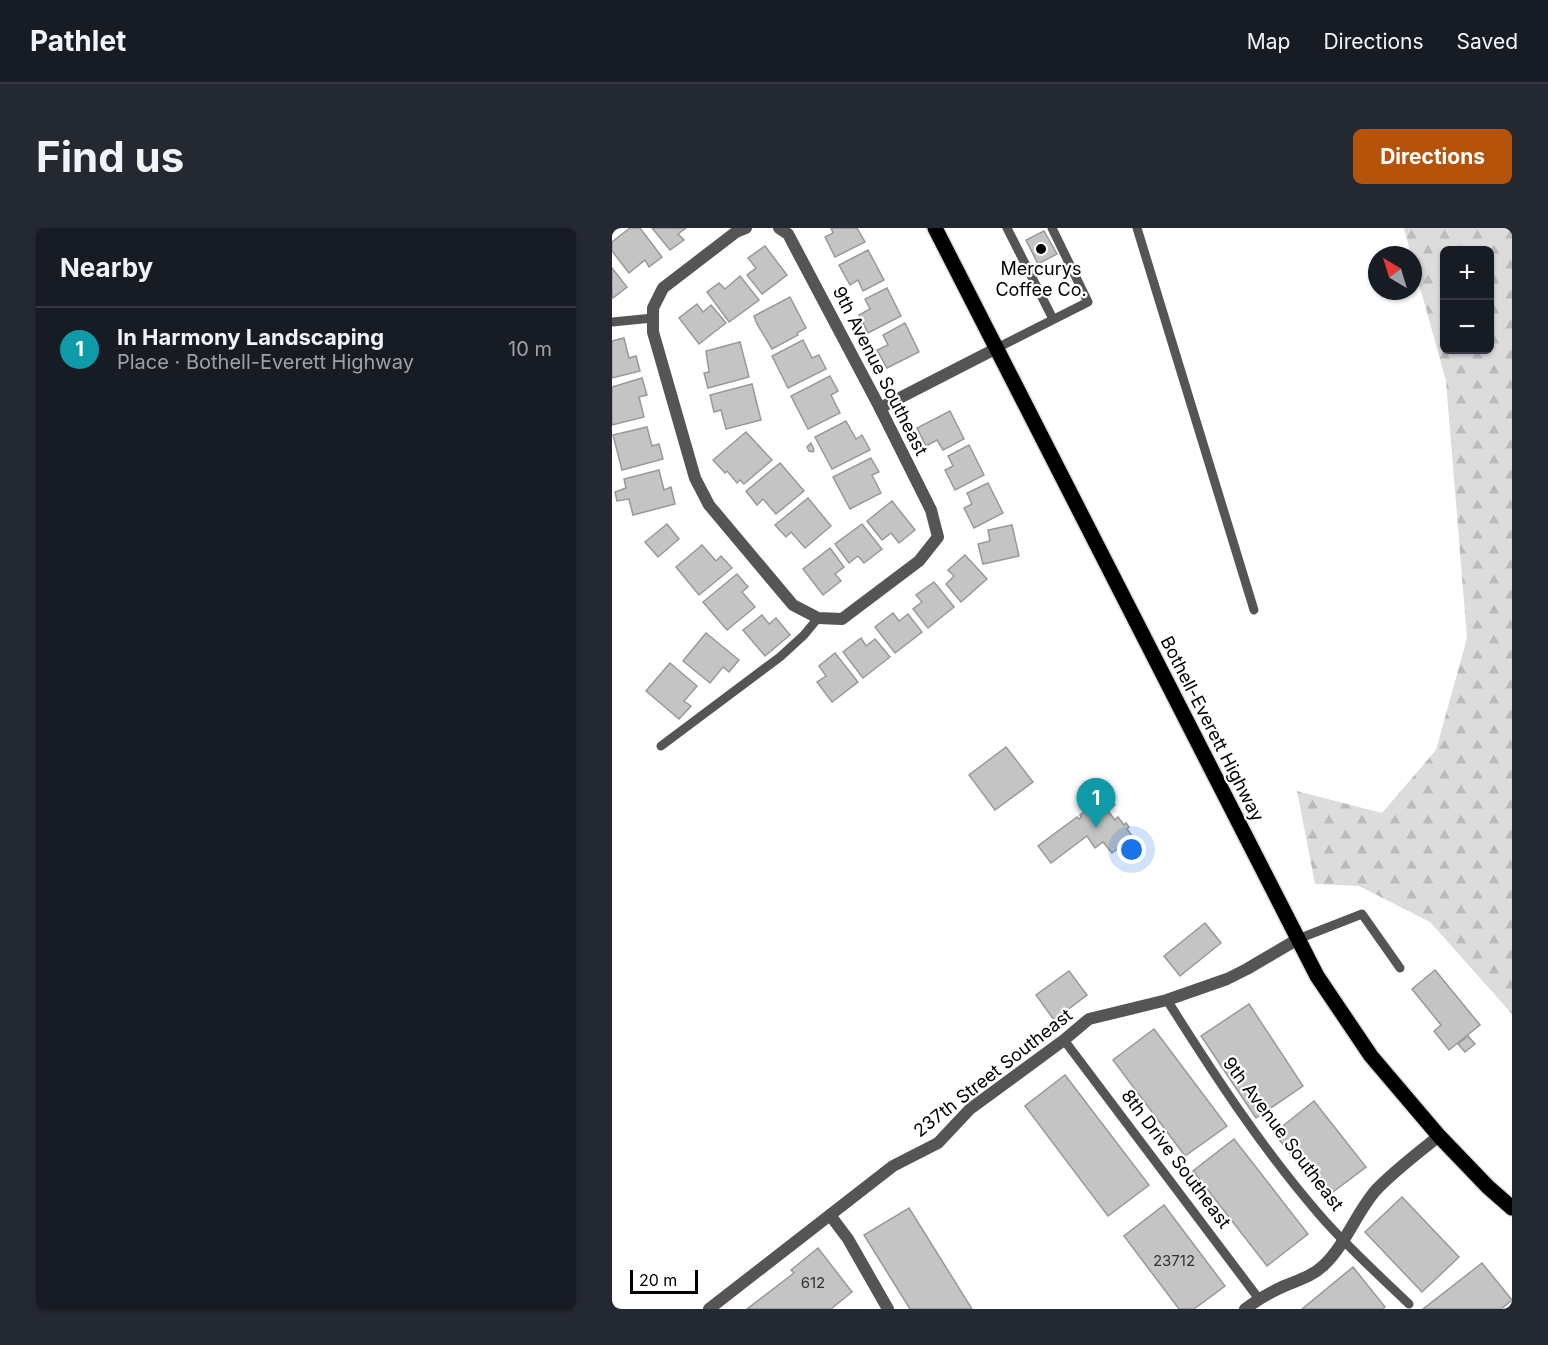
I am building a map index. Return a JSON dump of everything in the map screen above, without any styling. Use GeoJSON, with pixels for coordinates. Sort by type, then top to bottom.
{"type":"FeatureCollection","features":[{"type":"Feature","properties":{"kind":"main road","name":"Bothell-Everett Highway"},"geometry":{"type":"LineString","coordinates":[[935,228],[1317,976],[1371,1056],[1439,1136],[1488,1187],[1512,1208]]}},
{"type":"Feature","properties":{"kind":"street"},"geometry":{"type":"LineString","coordinates":[[746,228],[736,232],[663,288],[653,313],[653,332],[695,478],[709,506],[793,605],[818,618]]}},
{"type":"Feature","properties":{"kind":"street","name":"9th Avenue Southeast"},"geometry":{"type":"LineString","coordinates":[[779,228],[788,234],[880,408],[931,510],[938,537],[919,561],[842,619],[818,618]]}},
{"type":"Feature","properties":{"kind":"street"},"geometry":{"type":"LineString","coordinates":[[880,408],[997,348]]}},
{"type":"Feature","properties":{"kind":"street","name":"237th Street Southeast"},"geometry":{"type":"LineString","coordinates":[[709,1309],[893,1166],[938,1143],[970,1109],[1089,1019],[1167,1000],[1247,969],[1298,939]]}},
{"type":"Feature","properties":{"kind":"street"},"geometry":{"type":"LineString","coordinates":[[1245,1309],[1279,1288],[1306,1278],[1323,1266],[1376,1190],[1439,1136]]}},
{"type":"Feature","properties":{"kind":"street"},"geometry":{"type":"LineString","coordinates":[[830,1215],[848,1239],[888,1309]]}},
{"type":"Feature","properties":{"kind":"lane"},"geometry":{"type":"LineString","coordinates":[[1007,228],[1053,320]]}},
{"type":"Feature","properties":{"kind":"lane"},"geometry":{"type":"LineString","coordinates":[[997,348],[1088,302],[1052,228]]}},
{"type":"Feature","properties":{"kind":"lane"},"geometry":{"type":"LineString","coordinates":[[1137,228],[1254,610]]}},
{"type":"Feature","properties":{"kind":"lane"},"geometry":{"type":"LineString","coordinates":[[612,322],[653,313]]}},
{"type":"Feature","properties":{"kind":"lane"},"geometry":{"type":"LineString","coordinates":[[661,746],[780,657],[804,635],[818,618]]}},
{"type":"Feature","properties":{"kind":"lane"},"geometry":{"type":"LineString","coordinates":[[1298,939],[1362,914],[1400,968]]}},
{"type":"Feature","properties":{"kind":"lane","name":"9th Avenue Southeast"},"geometry":{"type":"LineString","coordinates":[[1167,1000],[1212,1072],[1284,1171],[1342,1240],[1409,1304]]}},
{"type":"Feature","properties":{"kind":"lane","name":"8th Drive Southeast"},"geometry":{"type":"LineString","coordinates":[[1064,1040],[1259,1299]]}},
{"type":"Feature","properties":{"kind":"green space"},"geometry":{"type":"Polygon","coordinates":[[[1404,228],[1512,228],[1512,1014],[1430,922],[1359,886],[1315,884],[1297,791],[1382,813],[1436,750],[1467,638],[1446,381],[1422,294],[1422,246],[1409,246],[1404,228]]]}},
{"type":"Feature","properties":{"kind":"building"},"geometry":{"type":"Polygon","coordinates":[[[630,228],[640,228],[662,257],[649,267],[645,260],[629,273],[612,251],[612,242],[630,228]]]}},
{"type":"Feature","properties":{"kind":"building"},"geometry":{"type":"Polygon","coordinates":[[[652,228],[686,228],[678,234],[684,240],[670,250],[652,228]]]}},
{"type":"Feature","properties":{"kind":"building"},"geometry":{"type":"Polygon","coordinates":[[[831,228],[857,228],[865,242],[835,257],[825,237],[833,233],[831,228]]]}},
{"type":"Feature","properties":{"kind":"building"},"geometry":{"type":"Polygon","coordinates":[[[1044,231],[1057,254],[1038,264],[1026,240],[1044,231]]]}},
{"type":"Feature","properties":{"kind":"building"},"geometry":{"type":"Polygon","coordinates":[[[765,246],[787,275],[762,294],[747,275],[756,268],[748,258],[765,246]]]}},
{"type":"Feature","properties":{"kind":"building"},"geometry":{"type":"Polygon","coordinates":[[[868,250],[884,280],[863,291],[858,280],[850,285],[839,265],[868,250]]]}},
{"type":"Feature","properties":{"kind":"building"},"geometry":{"type":"Polygon","coordinates":[[[612,268],[627,287],[613,298],[612,296],[612,268]]]}},
{"type":"Feature","properties":{"kind":"building"},"geometry":{"type":"Polygon","coordinates":[[[740,276],[759,300],[729,322],[707,292],[719,283],[725,289],[740,276]]]}},
{"type":"Feature","properties":{"kind":"building"},"geometry":{"type":"Polygon","coordinates":[[[887,288],[901,316],[868,333],[859,315],[870,309],[865,299],[887,288]]]}},
{"type":"Feature","properties":{"kind":"building"},"geometry":{"type":"Polygon","coordinates":[[[790,297],[806,328],[772,349],[754,316],[790,297]]]}},
{"type":"Feature","properties":{"kind":"building"},"geometry":{"type":"Polygon","coordinates":[[[697,304],[703,312],[711,305],[726,323],[699,344],[679,318],[697,304]]]}},
{"type":"Feature","properties":{"kind":"building"},"geometry":{"type":"Polygon","coordinates":[[[905,323],[919,352],[887,368],[877,350],[888,345],[883,335],[905,323]]]}},
{"type":"Feature","properties":{"kind":"building"},"geometry":{"type":"Polygon","coordinates":[[[624,338],[629,358],[636,356],[640,371],[612,378],[612,341],[624,338]]]}},
{"type":"Feature","properties":{"kind":"building"},"geometry":{"type":"Polygon","coordinates":[[[803,340],[812,358],[819,355],[826,369],[788,388],[772,356],[803,340]]]}},
{"type":"Feature","properties":{"kind":"building"},"geometry":{"type":"Polygon","coordinates":[[[740,342],[749,377],[708,388],[704,373],[709,372],[706,351],[740,342]]]}},
{"type":"Feature","properties":{"kind":"building"},"geometry":{"type":"Polygon","coordinates":[[[830,376],[838,391],[831,395],[840,413],[808,429],[791,396],[830,376]]]}},
{"type":"Feature","properties":{"kind":"building"},"geometry":{"type":"Polygon","coordinates":[[[642,378],[647,395],[639,397],[644,417],[612,425],[612,387],[642,378]]]}},
{"type":"Feature","properties":{"kind":"building"},"geometry":{"type":"Polygon","coordinates":[[[752,384],[761,420],[726,429],[721,410],[714,412],[710,395],[752,384]]]}},
{"type":"Feature","properties":{"kind":"building"},"geometry":{"type":"Polygon","coordinates":[[[950,411],[964,439],[943,450],[937,440],[926,446],[917,428],[950,411]]]}},
{"type":"Feature","properties":{"kind":"building"},"geometry":{"type":"Polygon","coordinates":[[[846,421],[856,439],[862,435],[870,450],[832,469],[815,437],[846,421]]]}},
{"type":"Feature","properties":{"kind":"building"},"geometry":{"type":"Polygon","coordinates":[[[647,427],[652,446],[659,444],[663,459],[622,470],[613,435],[647,427]]]}},
{"type":"Feature","properties":{"kind":"building"},"geometry":{"type":"Polygon","coordinates":[[[746,432],[772,460],[744,484],[740,480],[737,483],[713,460],[746,432]]]}},
{"type":"Feature","properties":{"kind":"building"},"geometry":{"type":"Polygon","coordinates":[[[811,443],[814,450],[813,452],[807,447],[811,443]]]}},
{"type":"Feature","properties":{"kind":"building"},"geometry":{"type":"Polygon","coordinates":[[[969,445],[984,475],[955,490],[945,470],[953,466],[948,456],[969,445]]]}},
{"type":"Feature","properties":{"kind":"building"},"geometry":{"type":"Polygon","coordinates":[[[871,458],[879,472],[872,475],[881,493],[850,509],[833,477],[871,458]]]}},
{"type":"Feature","properties":{"kind":"building"},"geometry":{"type":"Polygon","coordinates":[[[780,463],[804,491],[776,514],[763,499],[757,505],[746,491],[780,463]]]}},
{"type":"Feature","properties":{"kind":"building"},"geometry":{"type":"Polygon","coordinates":[[[659,470],[664,490],[671,487],[675,504],[633,515],[629,499],[617,501],[615,492],[626,488],[624,479],[659,470]]]}},
{"type":"Feature","properties":{"kind":"building"},"geometry":{"type":"Polygon","coordinates":[[[988,483],[1003,513],[974,528],[964,508],[972,504],[967,493],[988,483]]]}},
{"type":"Feature","properties":{"kind":"building"},"geometry":{"type":"Polygon","coordinates":[[[808,498],[831,526],[805,548],[791,532],[786,537],[775,525],[808,498]]]}},
{"type":"Feature","properties":{"kind":"building"},"geometry":{"type":"Polygon","coordinates":[[[892,501],[915,530],[899,543],[891,533],[882,540],[867,521],[892,501]]]}},
{"type":"Feature","properties":{"kind":"building"},"geometry":{"type":"Polygon","coordinates":[[[667,524],[679,539],[658,557],[645,542],[667,524]]]}},
{"type":"Feature","properties":{"kind":"building"},"geometry":{"type":"Polygon","coordinates":[[[862,524],[882,549],[864,563],[858,556],[849,563],[835,544],[862,524]]]}},
{"type":"Feature","properties":{"kind":"building"},"geometry":{"type":"Polygon","coordinates":[[[1012,525],[1019,556],[983,564],[978,544],[990,541],[988,530],[1012,525]]]}},
{"type":"Feature","properties":{"kind":"building"},"geometry":{"type":"Polygon","coordinates":[[[702,545],[716,561],[721,556],[732,568],[699,595],[676,567],[702,545]]]}},
{"type":"Feature","properties":{"kind":"building"},"geometry":{"type":"Polygon","coordinates":[[[830,548],[844,567],[835,574],[841,581],[823,595],[803,569],[830,548]]]}},
{"type":"Feature","properties":{"kind":"building"},"geometry":{"type":"Polygon","coordinates":[[[965,555],[987,579],[961,602],[946,584],[954,576],[948,570],[965,555]]]}},
{"type":"Feature","properties":{"kind":"building"},"geometry":{"type":"Polygon","coordinates":[[[737,574],[748,587],[742,592],[755,607],[727,630],[703,602],[737,574]]]}},
{"type":"Feature","properties":{"kind":"building"},"geometry":{"type":"Polygon","coordinates":[[[934,582],[954,607],[928,628],[913,609],[922,602],[916,595],[934,582]]]}},
{"type":"Feature","properties":{"kind":"building"},"geometry":{"type":"Polygon","coordinates":[[[893,613],[899,621],[908,614],[922,632],[895,653],[875,627],[893,613]]]}},
{"type":"Feature","properties":{"kind":"building"},"geometry":{"type":"Polygon","coordinates":[[[762,615],[769,624],[776,618],[790,635],[765,656],[743,630],[762,615]]]}},
{"type":"Feature","properties":{"kind":"building"},"geometry":{"type":"Polygon","coordinates":[[[706,633],[739,660],[729,672],[723,667],[710,683],[683,661],[706,633]]]}},
{"type":"Feature","properties":{"kind":"building"},"geometry":{"type":"Polygon","coordinates":[[[861,638],[866,646],[875,639],[890,657],[863,678],[843,652],[861,638]]]}},
{"type":"Feature","properties":{"kind":"building"},"geometry":{"type":"Polygon","coordinates":[[[835,653],[858,682],[832,702],[817,682],[826,676],[819,666],[835,653]]]}},
{"type":"Feature","properties":{"kind":"building"},"geometry":{"type":"Polygon","coordinates":[[[670,663],[697,686],[684,701],[691,706],[679,719],[646,691],[670,663]]]}},
{"type":"Feature","properties":{"kind":"building"},"geometry":{"type":"Polygon","coordinates":[[[1006,747],[1033,782],[995,810],[969,775],[1006,747]]]}},
{"type":"Feature","properties":{"kind":"building"},"geometry":{"type":"Polygon","coordinates":[[[1105,791],[1115,805],[1108,811],[1115,820],[1118,817],[1124,825],[1126,823],[1133,837],[1112,853],[1103,842],[1095,848],[1087,836],[1051,863],[1038,846],[1077,817],[1079,819],[1080,815],[1097,803],[1095,799],[1105,791]]]}},
{"type":"Feature","properties":{"kind":"building"},"geometry":{"type":"Polygon","coordinates":[[[1205,923],[1221,943],[1180,976],[1164,956],[1205,923]]]}},
{"type":"Feature","properties":{"kind":"building"},"geometry":{"type":"Polygon","coordinates":[[[1435,970],[1480,1025],[1449,1050],[1434,1031],[1441,1025],[1412,989],[1435,970]]]}},
{"type":"Feature","properties":{"kind":"building"},"geometry":{"type":"Polygon","coordinates":[[[1069,971],[1087,995],[1054,1020],[1036,995],[1069,971]]]}},
{"type":"Feature","properties":{"kind":"building"},"geometry":{"type":"Polygon","coordinates":[[[1249,1004],[1303,1086],[1256,1118],[1201,1036],[1249,1004]]]}},
{"type":"Feature","properties":{"kind":"building"},"geometry":{"type":"Polygon","coordinates":[[[1154,1029],[1227,1126],[1185,1156],[1113,1060],[1154,1029]]]}},
{"type":"Feature","properties":{"kind":"building"},"geometry":{"type":"Polygon","coordinates":[[[1468,1036],[1475,1044],[1465,1052],[1458,1044],[1468,1036]]]}},
{"type":"Feature","properties":{"kind":"building"},"geometry":{"type":"Polygon","coordinates":[[[1065,1075],[1149,1185],[1108,1216],[1025,1106],[1065,1075]]]}},
{"type":"Feature","properties":{"kind":"building"},"geometry":{"type":"Polygon","coordinates":[[[1314,1101],[1366,1167],[1325,1198],[1274,1133],[1314,1101]]]}},
{"type":"Feature","properties":{"kind":"building"},"geometry":{"type":"Polygon","coordinates":[[[1234,1139],[1308,1234],[1267,1266],[1193,1171],[1234,1139]]]}},
{"type":"Feature","properties":{"kind":"building"},"geometry":{"type":"Polygon","coordinates":[[[1402,1197],[1459,1257],[1422,1292],[1365,1232],[1402,1197]]]}},
{"type":"Feature","properties":{"kind":"building"},"geometry":{"type":"Polygon","coordinates":[[[1164,1205],[1225,1286],[1194,1309],[1179,1309],[1124,1236],[1164,1205]]]}},
{"type":"Feature","properties":{"kind":"building"},"geometry":{"type":"Polygon","coordinates":[[[909,1208],[972,1309],[910,1309],[864,1235],[909,1208]]]}},
{"type":"Feature","properties":{"kind":"building"},"geometry":{"type":"Polygon","coordinates":[[[818,1248],[852,1292],[831,1309],[747,1309],[794,1273],[791,1270],[818,1248]]]}},
{"type":"Feature","properties":{"kind":"building"},"geometry":{"type":"Polygon","coordinates":[[[1482,1263],[1512,1300],[1501,1309],[1423,1309],[1482,1263]]]}},
{"type":"Feature","properties":{"kind":"building"},"geometry":{"type":"Polygon","coordinates":[[[1353,1267],[1385,1307],[1383,1309],[1302,1309],[1353,1267]]]}},
{"type":"Feature","properties":{"kind":"place","name":"Mercurys Coffee Co."},"geometry":{"type":"Point","coordinates":[1041,249]}},
{"type":"Feature","properties":{"kind":"place","name":"In Harmony Landscaping"},"geometry":{"type":"Point","coordinates":[1096,828]}}]}
